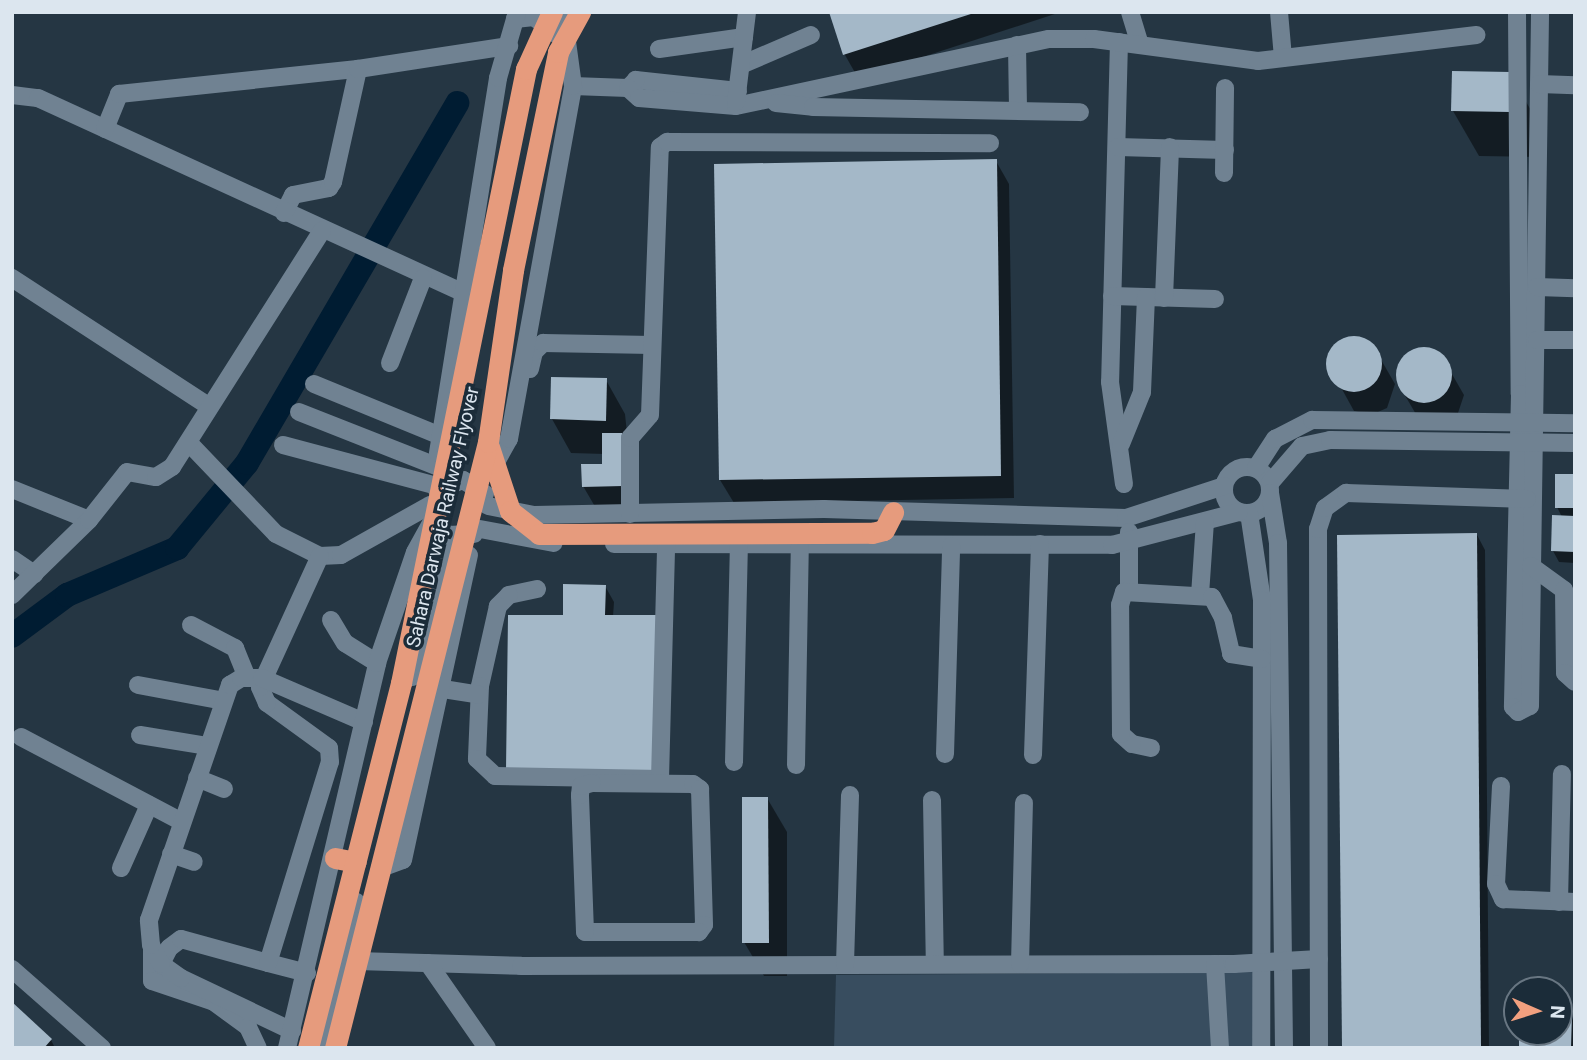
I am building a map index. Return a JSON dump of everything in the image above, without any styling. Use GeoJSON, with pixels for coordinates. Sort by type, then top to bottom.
{"type":"FeatureCollection","features":[{"type":"Feature","properties":{"kind":"highway","name":"Sahara Darwaja Railway Flyover"},"geometry":{"type":"LineString","coordinates":[[310,1048],[401,682],[526,69],[552,12]]}},
{"type":"Feature","properties":{"kind":"highway","name":"Sahara Darwaja Railway Flyover"},"geometry":{"type":"LineString","coordinates":[[335,1048],[349,960],[382,860],[499,440],[513,270],[558,52],[580,12]]}},
{"type":"Feature","properties":{"kind":"highway"},"geometry":{"type":"LineString","coordinates":[[499,440],[510,511],[539,534],[873,533],[884,530],[893,512]]}},
{"type":"Feature","properties":{"kind":"highway"},"geometry":{"type":"LineString","coordinates":[[335,858],[356,862]]}},
{"type":"Feature","properties":{"kind":"street"},"geometry":{"type":"LineString","coordinates":[[481,489],[499,440],[573,86],[563,12]]}},
{"type":"Feature","properties":{"kind":"street"},"geometry":{"type":"LineString","coordinates":[[737,98],[747,12]]}},
{"type":"Feature","properties":{"kind":"street"},"geometry":{"type":"LineString","coordinates":[[1130,12],[1140,45]]}},
{"type":"Feature","properties":{"kind":"street"},"geometry":{"type":"LineString","coordinates":[[1279,12],[1283,58]]}},
{"type":"Feature","properties":{"kind":"street"},"geometry":{"type":"LineString","coordinates":[[1517,12],[1531,299],[1537,340],[1525,422]]}},
{"type":"Feature","properties":{"kind":"street"},"geometry":{"type":"LineString","coordinates":[[1523,499],[1531,566],[1530,706],[1518,712],[1513,707],[1531,299],[1539,12]]}},
{"type":"Feature","properties":{"kind":"street"},"geometry":{"type":"LineString","coordinates":[[151,945],[161,964],[181,978],[289,1039],[335,858],[377,663],[434,501],[436,466],[461,292],[498,78],[516,15],[534,17],[568,44]]}},
{"type":"Feature","properties":{"kind":"street"},"geometry":{"type":"LineString","coordinates":[[741,65],[811,35]]}},
{"type":"Feature","properties":{"kind":"street"},"geometry":{"type":"LineString","coordinates":[[766,101],[1017,45],[1074,38],[1258,61],[1476,35]]}},
{"type":"Feature","properties":{"kind":"street"},"geometry":{"type":"LineString","coordinates":[[659,49],[744,37]]}},
{"type":"Feature","properties":{"kind":"street"},"geometry":{"type":"LineString","coordinates":[[1119,42],[1110,382],[1121,444],[1124,484]]}},
{"type":"Feature","properties":{"kind":"street"},"geometry":{"type":"LineString","coordinates":[[1017,45],[1018,110]]}},
{"type":"Feature","properties":{"kind":"street"},"geometry":{"type":"LineString","coordinates":[[105,129],[119,94],[358,69],[509,46]]}},
{"type":"Feature","properties":{"kind":"street"},"geometry":{"type":"LineString","coordinates":[[284,213],[293,194],[329,188],[333,182],[358,69]]}},
{"type":"Feature","properties":{"kind":"street"},"geometry":{"type":"LineString","coordinates":[[1539,84],[1575,85]]}},
{"type":"Feature","properties":{"kind":"street"},"geometry":{"type":"LineString","coordinates":[[573,86],[628,89],[639,97],[737,98],[813,107],[1080,112]]}},
{"type":"Feature","properties":{"kind":"street"},"geometry":{"type":"LineString","coordinates":[[1224,173],[1226,88]]}},
{"type":"Feature","properties":{"kind":"street"},"geometry":{"type":"LineString","coordinates":[[12,95],[38,98],[353,246],[461,292]]}},
{"type":"Feature","properties":{"kind":"street"},"geometry":{"type":"LineString","coordinates":[[630,514],[629,447],[633,431],[650,415],[660,147],[667,142],[989,143]]}},
{"type":"Feature","properties":{"kind":"street"},"geometry":{"type":"LineString","coordinates":[[1118,147],[1225,150]]}},
{"type":"Feature","properties":{"kind":"street"},"geometry":{"type":"LineString","coordinates":[[1121,444],[1142,392],[1155,297],[1170,147]]}},
{"type":"Feature","properties":{"kind":"street"},"geometry":{"type":"LineString","coordinates":[[12,595],[89,520],[127,472],[164,474],[189,443],[208,405],[323,231]]}},
{"type":"Feature","properties":{"kind":"street"},"geometry":{"type":"LineString","coordinates":[[12,278],[208,405]]}},
{"type":"Feature","properties":{"kind":"street"},"geometry":{"type":"LineString","coordinates":[[390,363],[423,278]]}},
{"type":"Feature","properties":{"kind":"street"},"geometry":{"type":"LineString","coordinates":[[1531,299],[1575,288]]}},
{"type":"Feature","properties":{"kind":"street"},"geometry":{"type":"LineString","coordinates":[[1112,296],[1215,299]]}},
{"type":"Feature","properties":{"kind":"street"},"geometry":{"type":"LineString","coordinates":[[1537,340],[1575,340]]}},
{"type":"Feature","properties":{"kind":"street"},"geometry":{"type":"LineString","coordinates":[[499,440],[519,426],[534,352],[542,343],[652,345]]}},
{"type":"Feature","properties":{"kind":"street"},"geometry":{"type":"LineString","coordinates":[[314,384],[441,436]]}},
{"type":"Feature","properties":{"kind":"street"},"geometry":{"type":"LineString","coordinates":[[299,412],[436,466]]}},
{"type":"Feature","properties":{"kind":"street"},"geometry":{"type":"LineString","coordinates":[[1256,468],[1275,439],[1312,420],[1575,424]]}},
{"type":"Feature","properties":{"kind":"street"},"geometry":{"type":"LineString","coordinates":[[447,535],[477,532],[536,543],[666,545],[1131,544],[1244,513],[1267,503],[1270,488],[1302,446],[1313,442],[1575,443]]}},
{"type":"Feature","properties":{"kind":"street"},"geometry":{"type":"LineString","coordinates":[[189,443],[286,543],[320,556],[341,555],[434,501],[463,480],[481,489],[488,506],[477,532],[403,860],[382,860]]}},
{"type":"Feature","properties":{"kind":"street"},"geometry":{"type":"LineString","coordinates":[[283,445],[434,501],[447,535],[349,960],[324,1048]]}},
{"type":"Feature","properties":{"kind":"street"},"geometry":{"type":"LineString","coordinates":[[488,506],[510,511],[630,514],[893,512],[1126,518],[1224,486],[1235,469],[1256,468]]}},
{"type":"Feature","properties":{"kind":"street"},"geometry":{"type":"LineString","coordinates":[[1256,468],[1270,488],[1278,543],[1284,1048]]}},
{"type":"Feature","properties":{"kind":"street"},"geometry":{"type":"LineString","coordinates":[[1224,486],[1230,506],[1244,513]]}},
{"type":"Feature","properties":{"kind":"street"},"geometry":{"type":"LineString","coordinates":[[12,489],[89,520]]}},
{"type":"Feature","properties":{"kind":"street"},"geometry":{"type":"LineString","coordinates":[[1319,1048],[1318,528],[1325,508],[1346,493],[1523,499]]}},
{"type":"Feature","properties":{"kind":"street"},"geometry":{"type":"LineString","coordinates":[[1244,513],[1262,600],[1261,1048]]}},
{"type":"Feature","properties":{"kind":"street"},"geometry":{"type":"LineString","coordinates":[[1126,518],[1131,544],[1129,590],[1120,605],[1121,734],[1132,744],[1151,748]]}},
{"type":"Feature","properties":{"kind":"street"},"geometry":{"type":"LineString","coordinates":[[1200,595],[1205,522]]}},
{"type":"Feature","properties":{"kind":"street"},"geometry":{"type":"LineString","coordinates":[[1033,755],[1040,544]]}},
{"type":"Feature","properties":{"kind":"street"},"geometry":{"type":"LineString","coordinates":[[537,589],[509,595],[498,606],[479,695],[477,759],[495,776],[660,779],[666,545]]}},
{"type":"Feature","properties":{"kind":"street"},"geometry":{"type":"LineString","coordinates":[[734,762],[739,545]]}},
{"type":"Feature","properties":{"kind":"street"},"geometry":{"type":"LineString","coordinates":[[796,765],[800,546]]}},
{"type":"Feature","properties":{"kind":"street"},"geometry":{"type":"LineString","coordinates":[[945,754],[951,546]]}},
{"type":"Feature","properties":{"kind":"street"},"geometry":{"type":"LineString","coordinates":[[254,677],[265,652],[320,556]]}},
{"type":"Feature","properties":{"kind":"street"},"geometry":{"type":"LineString","coordinates":[[12,559],[34,574]]}},
{"type":"Feature","properties":{"kind":"street"},"geometry":{"type":"LineString","coordinates":[[1531,566],[1564,590],[1565,673],[1575,682]]}},
{"type":"Feature","properties":{"kind":"street"},"geometry":{"type":"LineString","coordinates":[[1129,590],[1200,595],[1217,602],[1231,654],[1262,659]]}},
{"type":"Feature","properties":{"kind":"street"},"geometry":{"type":"LineString","coordinates":[[331,620],[345,643],[377,663]]}},
{"type":"Feature","properties":{"kind":"street"},"geometry":{"type":"LineString","coordinates":[[191,625],[235,648],[267,703],[320,738],[329,748],[330,762],[268,963]]}},
{"type":"Feature","properties":{"kind":"street"},"geometry":{"type":"LineString","coordinates":[[258,1048],[248,1027],[222,1007],[152,981],[149,920],[230,685],[254,677],[364,722]]}},
{"type":"Feature","properties":{"kind":"street"},"geometry":{"type":"LineString","coordinates":[[138,685],[224,701]]}},
{"type":"Feature","properties":{"kind":"street"},"geometry":{"type":"LineString","coordinates":[[443,688],[479,695]]}},
{"type":"Feature","properties":{"kind":"street"},"geometry":{"type":"LineString","coordinates":[[140,735],[208,746]]}},
{"type":"Feature","properties":{"kind":"street"},"geometry":{"type":"LineString","coordinates":[[21,737],[182,822]]}},
{"type":"Feature","properties":{"kind":"street"},"geometry":{"type":"LineString","coordinates":[[1501,786],[1496,884],[1503,899],[1567,902],[1562,774]]}},
{"type":"Feature","properties":{"kind":"street"},"geometry":{"type":"LineString","coordinates":[[197,778],[224,789]]}},
{"type":"Feature","properties":{"kind":"street"},"geometry":{"type":"LineString","coordinates":[[693,784],[703,795],[704,925],[692,935],[662,935],[608,936],[585,932],[581,923],[581,786],[693,784]]}},
{"type":"Feature","properties":{"kind":"street"},"geometry":{"type":"LineString","coordinates":[[845,964],[850,795]]}},
{"type":"Feature","properties":{"kind":"street"},"geometry":{"type":"LineString","coordinates":[[932,800],[935,964]]}},
{"type":"Feature","properties":{"kind":"street"},"geometry":{"type":"LineString","coordinates":[[1020,964],[1024,803]]}},
{"type":"Feature","properties":{"kind":"street"},"geometry":{"type":"LineString","coordinates":[[121,868],[149,805]]}},
{"type":"Feature","properties":{"kind":"street"},"geometry":{"type":"LineString","coordinates":[[171,854],[194,862]]}},
{"type":"Feature","properties":{"kind":"street"},"geometry":{"type":"LineString","coordinates":[[661,965],[662,935]]}},
{"type":"Feature","properties":{"kind":"street"},"geometry":{"type":"LineString","coordinates":[[608,936],[608,965]]}},
{"type":"Feature","properties":{"kind":"street"},"geometry":{"type":"LineString","coordinates":[[161,964],[169,948],[181,939],[307,973]]}},
{"type":"Feature","properties":{"kind":"street"},"geometry":{"type":"LineString","coordinates":[[349,960],[661,965],[1215,964],[1318,959]]}},
{"type":"Feature","properties":{"kind":"street"},"geometry":{"type":"LineString","coordinates":[[310,1048],[329,986],[349,960]]}},
{"type":"Feature","properties":{"kind":"street"},"geometry":{"type":"LineString","coordinates":[[428,963],[487,1048]]}},
{"type":"Feature","properties":{"kind":"street"},"geometry":{"type":"LineString","coordinates":[[1215,964],[1220,1048]]}},
{"type":"Feature","properties":{"kind":"street"},"geometry":{"type":"LineString","coordinates":[[12,969],[102,1048]]}},
{"type":"Feature","properties":{"kind":"shaded area"},"geometry":{"type":"Polygon","coordinates":[[[1258,972],[1257,1048],[834,1048],[836,975],[1258,972]]]}},
{"type":"Feature","properties":{"kind":"building"},"geometry":{"type":"Polygon","coordinates":[[[829,12],[974,12],[974,13],[843,55],[829,12]]]}},
{"type":"Feature","properties":{"kind":"building"},"geometry":{"type":"Polygon","coordinates":[[[1452,71],[1511,72],[1510,112],[1451,111],[1452,71]]]}},
{"type":"Feature","properties":{"kind":"building"},"geometry":{"type":"Polygon","coordinates":[[[997,159],[1001,476],[719,480],[714,164],[997,159]]]}},
{"type":"Feature","properties":{"kind":"building"},"geometry":{"type":"Polygon","coordinates":[[[1348,336],[1360,336],[1370,340],[1378,348],[1382,364],[1378,380],[1370,388],[1360,392],[1348,392],[1338,388],[1330,380],[1326,370],[1326,358],[1330,348],[1338,340],[1348,336]]]}},
{"type":"Feature","properties":{"kind":"building"},"geometry":{"type":"Polygon","coordinates":[[[1418,347],[1430,347],[1444,355],[1452,369],[1450,386],[1444,395],[1430,403],[1418,403],[1401,391],[1396,381],[1396,369],[1408,352],[1418,347]]]}},
{"type":"Feature","properties":{"kind":"building"},"geometry":{"type":"Polygon","coordinates":[[[551,377],[607,378],[606,421],[550,419],[551,377]]]}},
{"type":"Feature","properties":{"kind":"building"},"geometry":{"type":"Polygon","coordinates":[[[602,433],[622,433],[623,486],[582,487],[581,464],[602,464],[602,433]]]}},
{"type":"Feature","properties":{"kind":"building"},"geometry":{"type":"Polygon","coordinates":[[[1555,474],[1575,474],[1575,508],[1555,508],[1555,474]]]}},
{"type":"Feature","properties":{"kind":"building"},"geometry":{"type":"Polygon","coordinates":[[[1552,515],[1575,516],[1575,552],[1551,551],[1552,515]]]}},
{"type":"Feature","properties":{"kind":"building"},"geometry":{"type":"Polygon","coordinates":[[[1477,533],[1481,1048],[1342,1048],[1337,535],[1477,533]]]}},
{"type":"Feature","properties":{"kind":"building"},"geometry":{"type":"Polygon","coordinates":[[[563,584],[606,585],[605,615],[659,615],[657,771],[506,770],[508,615],[563,615],[563,584]]]}},
{"type":"Feature","properties":{"kind":"building"},"geometry":{"type":"Polygon","coordinates":[[[742,797],[768,797],[769,943],[742,943],[742,797]]]}},
{"type":"Feature","properties":{"kind":"building"},"geometry":{"type":"Polygon","coordinates":[[[12,1002],[52,1039],[44,1048],[12,1048],[12,1002]]]}},
{"type":"Feature","properties":{"kind":"building"},"geometry":{"type":"Polygon","coordinates":[[[1519,1046],[1571,1046],[1571,1048],[1519,1046]]]}},
{"type":"Feature","properties":{"kind":"waterway"},"geometry":{"type":"LineString","coordinates":[[12,636],[67,595],[177,548],[247,463],[457,103]]}}]}
